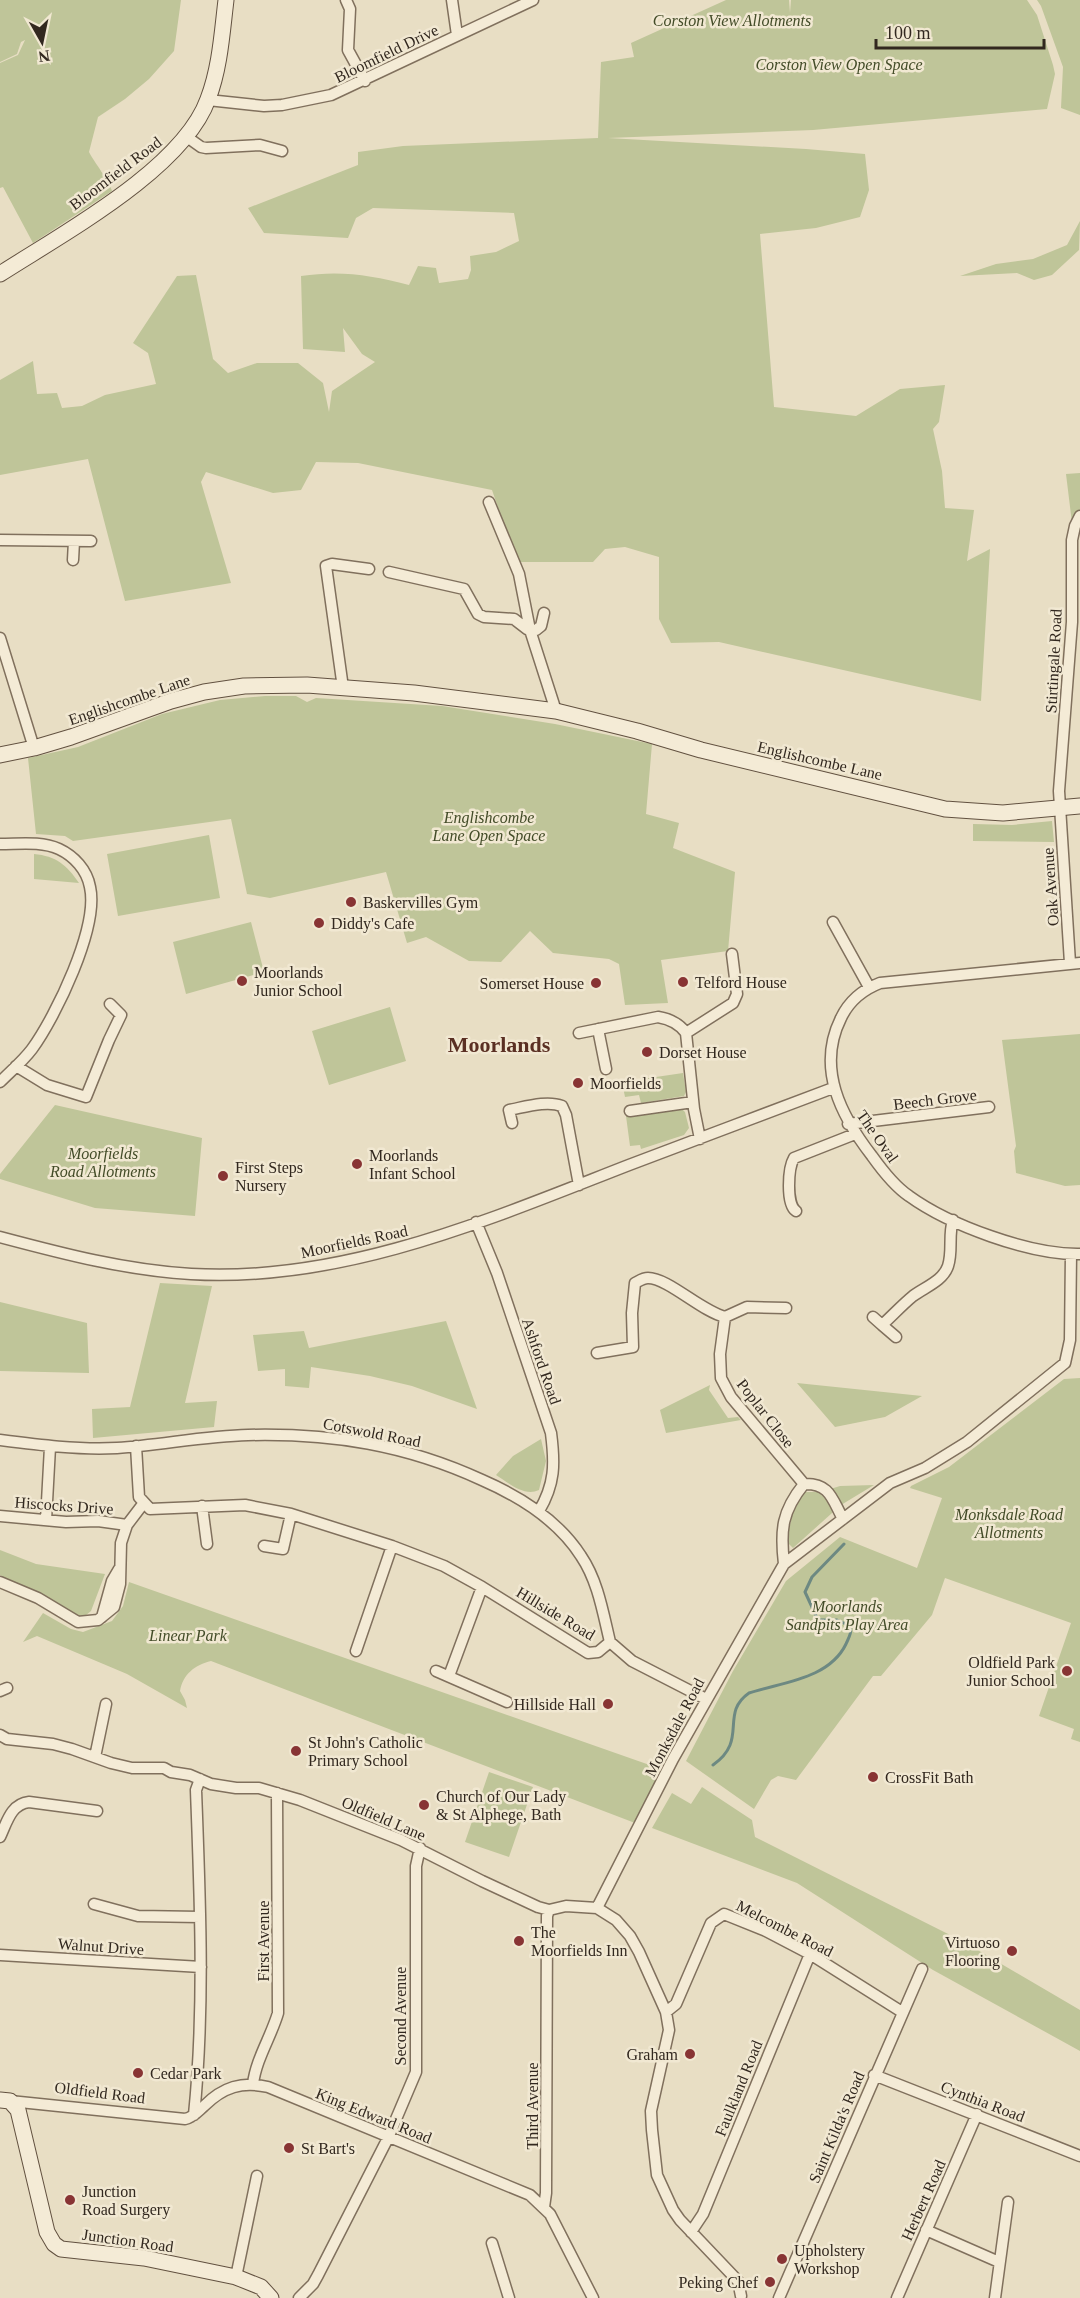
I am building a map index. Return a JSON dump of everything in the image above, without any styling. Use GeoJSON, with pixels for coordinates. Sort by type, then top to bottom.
{"type":"FeatureCollection","features":[{"type":"Feature","properties":{"kind":"street","name":"Bloomfield Road"},"geometry":{"type":"LineString","coordinates":[[0,274],[135,184],[163,162],[187,137],[208,100],[219,58],[226,0]]}},
{"type":"Feature","properties":{"kind":"street"},"geometry":{"type":"LineString","coordinates":[[346,0],[350,9],[348,50],[365,81]]}},
{"type":"Feature","properties":{"kind":"street"},"geometry":{"type":"LineString","coordinates":[[452,0],[457,35]]}},
{"type":"Feature","properties":{"kind":"street","name":"Bloomfield Drive"},"geometry":{"type":"LineString","coordinates":[[208,100],[264,106],[289,104],[331,95],[365,81],[533,0]]}},
{"type":"Feature","properties":{"kind":"street"},"geometry":{"type":"LineString","coordinates":[[187,137],[206,148],[260,145],[282,151]]}},
{"type":"Feature","properties":{"kind":"street"},"geometry":{"type":"LineString","coordinates":[[489,502],[519,574],[530,630],[556,711]]}},
{"type":"Feature","properties":{"kind":"street","name":"Stirtingale Road"},"geometry":{"type":"LineString","coordinates":[[1059,808],[1076,622],[1072,540],[1080,516]]}},
{"type":"Feature","properties":{"kind":"street"},"geometry":{"type":"LineString","coordinates":[[0,540],[91,541]]}},
{"type":"Feature","properties":{"kind":"street"},"geometry":{"type":"LineString","coordinates":[[73,560],[74,541]]}},
{"type":"Feature","properties":{"kind":"street"},"geometry":{"type":"LineString","coordinates":[[343,688],[326,566],[332,564],[369,569]]}},
{"type":"Feature","properties":{"kind":"street"},"geometry":{"type":"LineString","coordinates":[[389,572],[464,590],[478,614],[484,617],[514,619],[530,630],[536,630],[541,626],[544,613]]}},
{"type":"Feature","properties":{"kind":"street"},"geometry":{"type":"LineString","coordinates":[[0,638],[34,748]]}},
{"type":"Feature","properties":{"kind":"street","name":"Englishcombe Lane"},"geometry":{"type":"LineString","coordinates":[[0,755],[34,748],[171,701],[219,689],[281,684],[414,693],[556,711],[700,750],[945,809],[1003,813],[1080,806]]}},
{"type":"Feature","properties":{"kind":"street","name":"Oak Avenue"},"geometry":{"type":"LineString","coordinates":[[1059,808],[1075,963]]}},
{"type":"Feature","properties":{"kind":"street"},"geometry":{"type":"LineString","coordinates":[[0,844],[46,845],[60,850],[81,865],[87,875],[91,895],[85,934],[68,984],[31,1049],[0,1082]]}},
{"type":"Feature","properties":{"kind":"street"},"geometry":{"type":"LineString","coordinates":[[832,922],[869,987]]}},
{"type":"Feature","properties":{"kind":"street"},"geometry":{"type":"LineString","coordinates":[[686,1033],[733,1003],[737,994],[732,954]]}},
{"type":"Feature","properties":{"kind":"street","name":"The Oval"},"geometry":{"type":"LineString","coordinates":[[1075,963],[880,982],[869,987],[848,1004],[834,1032],[829,1062],[833,1088],[848,1124],[885,1173],[907,1196],[953,1220],[1020,1245],[1076,1254]]}},
{"type":"Feature","properties":{"kind":"street"},"geometry":{"type":"LineString","coordinates":[[16,1066],[47,1085],[86,1097],[121,1015],[110,1004]]}},
{"type":"Feature","properties":{"kind":"street"},"geometry":{"type":"LineString","coordinates":[[579,1033],[658,1017],[676,1022],[686,1033],[693,1102],[700,1139]]}},
{"type":"Feature","properties":{"kind":"street"},"geometry":{"type":"LineString","coordinates":[[598,1029],[606,1069]]}},
{"type":"Feature","properties":{"kind":"street","name":"Moorfields Road"},"geometry":{"type":"LineString","coordinates":[[0,1237],[84,1260],[128,1268],[192,1274],[228,1274],[336,1263],[414,1244],[579,1185],[833,1088]]}},
{"type":"Feature","properties":{"kind":"street"},"geometry":{"type":"LineString","coordinates":[[630,1111],[693,1102]]}},
{"type":"Feature","properties":{"kind":"street"},"geometry":{"type":"LineString","coordinates":[[512,1124],[508,1105],[555,1103],[562,1106],[566,1115],[579,1185]]}},
{"type":"Feature","properties":{"kind":"street","name":"Beech Grove"},"geometry":{"type":"LineString","coordinates":[[848,1124],[989,1107]]}},
{"type":"Feature","properties":{"kind":"street"},"geometry":{"type":"LineString","coordinates":[[796,1211],[791,1207],[789,1201],[790,1164],[794,1158],[855,1134]]}},
{"type":"Feature","properties":{"kind":"street"},"geometry":{"type":"LineString","coordinates":[[882,1325],[914,1296],[941,1278],[948,1267],[950,1229],[953,1220]]}},
{"type":"Feature","properties":{"kind":"street","name":"Ashford Road"},"geometry":{"type":"LineString","coordinates":[[476,1222],[497,1273],[551,1433],[555,1461],[552,1480],[545,1500],[538,1511]]}},
{"type":"Feature","properties":{"kind":"street","name":"Monksdale Road"},"geometry":{"type":"LineString","coordinates":[[597,1908],[673,1758],[784,1564],[890,1483],[925,1468],[967,1442],[1065,1363],[1075,1323],[1076,1254]]}},
{"type":"Feature","properties":{"kind":"street"},"geometry":{"type":"LineString","coordinates":[[597,1353],[633,1347],[633,1295],[635,1283],[642,1279],[658,1280],[714,1314],[725,1317],[747,1307],[786,1308]]}},
{"type":"Feature","properties":{"kind":"street","name":"Poplar Close"},"geometry":{"type":"LineString","coordinates":[[725,1317],[720,1353],[721,1377],[731,1397],[804,1484]]}},
{"type":"Feature","properties":{"kind":"street"},"geometry":{"type":"LineString","coordinates":[[873,1317],[896,1337]]}},
{"type":"Feature","properties":{"kind":"street","name":"Cotswold Road"},"geometry":{"type":"LineString","coordinates":[[0,1440],[50,1447],[116,1448],[246,1435],[339,1438],[449,1464],[513,1494],[565,1533],[583,1558],[596,1588],[610,1642]]}},
{"type":"Feature","properties":{"kind":"street"},"geometry":{"type":"LineString","coordinates":[[136,1446],[137,1486],[143,1504]]}},
{"type":"Feature","properties":{"kind":"street"},"geometry":{"type":"LineString","coordinates":[[46,1520],[50,1447]]}},
{"type":"Feature","properties":{"kind":"street"},"geometry":{"type":"LineString","coordinates":[[784,1564],[781,1539],[785,1515],[791,1500],[804,1484],[817,1484],[827,1489],[843,1519]]}},
{"type":"Feature","properties":{"kind":"street","name":"Hillside Road"},"geometry":{"type":"LineString","coordinates":[[143,1504],[150,1509],[159,1510],[245,1505],[291,1514],[392,1546],[444,1566],[588,1653],[598,1652],[610,1642],[632,1661],[706,1699]]}},
{"type":"Feature","properties":{"kind":"street","name":"Hiscocks Drive"},"geometry":{"type":"LineString","coordinates":[[0,1582],[38,1598],[78,1622],[90,1622],[102,1617],[114,1607],[120,1584],[121,1543],[127,1525],[143,1504]]}},
{"type":"Feature","properties":{"kind":"street"},"geometry":{"type":"LineString","coordinates":[[202,1506],[207,1544]]}},
{"type":"Feature","properties":{"kind":"street"},"geometry":{"type":"LineString","coordinates":[[264,1546],[283,1550],[291,1514]]}},
{"type":"Feature","properties":{"kind":"street","name":"Hiscocks Drive"},"geometry":{"type":"LineString","coordinates":[[0,1516],[66,1522],[98,1521],[127,1525]]}},
{"type":"Feature","properties":{"kind":"street"},"geometry":{"type":"LineString","coordinates":[[356,1651],[392,1546]]}},
{"type":"Feature","properties":{"kind":"street"},"geometry":{"type":"LineString","coordinates":[[449,1676],[482,1587]]}},
{"type":"Feature","properties":{"kind":"street"},"geometry":{"type":"LineString","coordinates":[[436,1671],[507,1702]]}},
{"type":"Feature","properties":{"kind":"street"},"geometry":{"type":"LineString","coordinates":[[95,1757],[106,1704]]}},
{"type":"Feature","properties":{"kind":"street","name":"Oldfield Lane"},"geometry":{"type":"LineString","coordinates":[[0,1735],[7,1739],[53,1744],[132,1768],[164,1768],[224,1787],[250,1787],[277,1793],[420,1848],[538,1907],[597,1908]]}},
{"type":"Feature","properties":{"kind":"street"},"geometry":{"type":"LineString","coordinates":[[194,2115],[200,2062],[201,1967],[196,1790],[200,1779]]}},
{"type":"Feature","properties":{"kind":"street","name":"First Avenue"},"geometry":{"type":"LineString","coordinates":[[253,2084],[255,2071],[278,2013],[277,1793]]}},
{"type":"Feature","properties":{"kind":"street"},"geometry":{"type":"LineString","coordinates":[[0,1837],[14,1808],[21,1803],[29,1802],[97,1811]]}},
{"type":"Feature","properties":{"kind":"street","name":"Second Avenue"},"geometry":{"type":"LineString","coordinates":[[299,2298],[314,2284],[388,2138],[416,2072],[416,1866],[420,1848]]}},
{"type":"Feature","properties":{"kind":"street"},"geometry":{"type":"LineString","coordinates":[[94,1905],[138,1916],[200,1917]]}},
{"type":"Feature","properties":{"kind":"street","name":"Third Avenue"},"geometry":{"type":"LineString","coordinates":[[544,2207],[546,2193],[547,1916],[552,1908]]}},
{"type":"Feature","properties":{"kind":"street"},"geometry":{"type":"LineString","coordinates":[[597,1908],[616,1920],[630,1936],[666,2012],[669,2030],[651,2111],[655,2163],[659,2181],[673,2210],[738,2281],[743,2297]]}},
{"type":"Feature","properties":{"kind":"street","name":"Melcombe Road"},"geometry":{"type":"LineString","coordinates":[[666,2012],[676,2004],[711,1923],[720,1915],[729,1914],[810,1954],[902,2012]]}},
{"type":"Feature","properties":{"kind":"street","name":"Faulkland Road"},"geometry":{"type":"LineString","coordinates":[[691,2232],[703,2214],[810,1954]]}},
{"type":"Feature","properties":{"kind":"street","name":"Walnut Drive"},"geometry":{"type":"LineString","coordinates":[[0,1955],[201,1967]]}},
{"type":"Feature","properties":{"kind":"street","name":"Saint Kilda's Road"},"geometry":{"type":"LineString","coordinates":[[779,2298],[922,1969]]}},
{"type":"Feature","properties":{"kind":"street","name":"Cynthia Road"},"geometry":{"type":"LineString","coordinates":[[874,2075],[1080,2156]]}},
{"type":"Feature","properties":{"kind":"street","name":"King Edward Road"},"geometry":{"type":"LineString","coordinates":[[194,2115],[225,2089],[253,2084],[268,2087],[530,2195],[544,2207]]}},
{"type":"Feature","properties":{"kind":"street","name":"Oldfield Road"},"geometry":{"type":"LineString","coordinates":[[5,2100],[178,2119],[194,2115]]}},
{"type":"Feature","properties":{"kind":"street","name":"Junction Road"},"geometry":{"type":"LineString","coordinates":[[5,2100],[18,2110],[47,2232],[54,2244],[61,2249],[144,2258],[236,2277],[261,2287],[272,2298]]}},
{"type":"Feature","properties":{"kind":"street","name":"Herbert Road"},"geometry":{"type":"LineString","coordinates":[[897,2298],[977,2114]]}},
{"type":"Feature","properties":{"kind":"street"},"geometry":{"type":"LineString","coordinates":[[236,2277],[256,2176]]}},
{"type":"Feature","properties":{"kind":"street"},"geometry":{"type":"LineString","coordinates":[[995,2298],[1008,2202]]}},
{"type":"Feature","properties":{"kind":"street"},"geometry":{"type":"LineString","coordinates":[[544,2207],[593,2298]]}},
{"type":"Feature","properties":{"kind":"street"},"geometry":{"type":"LineString","coordinates":[[926,2230],[999,2262]]}},
{"type":"Feature","properties":{"kind":"street"},"geometry":{"type":"LineString","coordinates":[[492,2243],[509,2298]]}},
{"type":"Feature","properties":{"kind":"green space"},"geometry":{"type":"Polygon","coordinates":[[[0,0],[181,0],[174,51],[149,79],[98,117],[89,152],[112,191],[33,243],[3,187],[0,188],[0,63],[18,55],[25,40],[21,42],[17,54],[0,62],[0,0]]]}},
{"type":"Feature","properties":{"kind":"green space"},"geometry":{"type":"Polygon","coordinates":[[[726,0],[789,0],[790,13],[791,0],[1027,0],[1037,15],[1055,74],[1047,109],[813,130],[608,138],[865,154],[869,190],[860,217],[816,228],[760,234],[774,407],[856,416],[900,389],[945,385],[939,422],[933,429],[942,471],[945,508],[974,510],[967,561],[990,549],[981,701],[719,642],[671,643],[659,619],[659,557],[625,547],[605,549],[593,562],[517,562],[492,490],[358,463],[316,462],[301,490],[273,493],[206,472],[201,482],[231,583],[125,601],[88,459],[0,475],[0,380],[33,361],[37,394],[57,393],[62,408],[82,406],[105,395],[156,384],[148,353],[133,343],[177,276],[196,275],[213,359],[228,373],[257,363],[298,363],[323,383],[329,412],[332,391],[375,362],[362,354],[343,328],[345,352],[303,349],[301,276],[329,273],[355,274],[409,285],[418,266],[436,268],[439,283],[468,279],[471,270],[470,256],[496,252],[519,241],[514,213],[373,208],[356,218],[348,238],[264,233],[248,208],[358,165],[358,152],[403,146],[598,138],[601,62],[634,57],[631,43],[726,0]]]}},
{"type":"Feature","properties":{"kind":"green space"},"geometry":{"type":"Polygon","coordinates":[[[1037,0],[1080,0],[1080,115],[1061,108],[1063,67],[1037,0]]]}},
{"type":"Feature","properties":{"kind":"green space"},"geometry":{"type":"Polygon","coordinates":[[[1080,221],[1079,250],[1052,275],[1034,280],[1017,273],[960,276],[996,264],[1033,259],[1067,245],[1080,221]]]}},
{"type":"Feature","properties":{"kind":"green space"},"geometry":{"type":"Polygon","coordinates":[[[1080,473],[1080,512],[1072,523],[1066,474],[1080,473]]]}},
{"type":"Feature","properties":{"kind":"green space","name":"Englishcombe Lane Open Space"},"geometry":{"type":"Polygon","coordinates":[[[296,696],[307,702],[316,698],[442,706],[555,724],[652,744],[646,814],[679,823],[673,848],[735,872],[728,951],[661,960],[668,1003],[625,1005],[619,964],[609,959],[553,953],[530,931],[501,962],[469,961],[426,937],[407,943],[386,872],[270,898],[247,894],[231,819],[73,841],[65,836],[36,834],[28,758],[78,747],[162,714],[220,700],[296,696]]]}},
{"type":"Feature","properties":{"kind":"green space"},"geometry":{"type":"Polygon","coordinates":[[[1052,821],[1054,842],[973,841],[973,824],[1012,825],[1052,821]]]}},
{"type":"Feature","properties":{"kind":"green space"},"geometry":{"type":"Polygon","coordinates":[[[209,835],[220,898],[118,916],[107,854],[209,835]]]}},
{"type":"Feature","properties":{"kind":"green space"},"geometry":{"type":"Polygon","coordinates":[[[34,854],[60,862],[79,883],[34,879],[34,854]]]}},
{"type":"Feature","properties":{"kind":"green space"},"geometry":{"type":"Polygon","coordinates":[[[251,922],[264,972],[186,994],[173,942],[251,922]]]}},
{"type":"Feature","properties":{"kind":"green space"},"geometry":{"type":"Polygon","coordinates":[[[390,1007],[406,1061],[329,1085],[312,1031],[390,1007]]]}},
{"type":"Feature","properties":{"kind":"green space"},"geometry":{"type":"Polygon","coordinates":[[[1080,1034],[1080,1185],[1065,1186],[1016,1173],[1014,1151],[1016,1146],[1002,1040],[1080,1034]]]}},
{"type":"Feature","properties":{"kind":"green space"},"geometry":{"type":"Polygon","coordinates":[[[683,1073],[686,1092],[684,1096],[641,1103],[639,1095],[625,1097],[622,1082],[683,1073]]]}},
{"type":"Feature","properties":{"kind":"green space","name":"Moorfields Road Allotments"},"geometry":{"type":"Polygon","coordinates":[[[55,1105],[202,1138],[195,1216],[95,1208],[0,1179],[0,1174],[55,1105]]]}},
{"type":"Feature","properties":{"kind":"green space"},"geometry":{"type":"Polygon","coordinates":[[[682,1109],[689,1128],[684,1135],[641,1149],[640,1145],[630,1146],[626,1116],[682,1109]]]}},
{"type":"Feature","properties":{"kind":"green space"},"geometry":{"type":"Polygon","coordinates":[[[160,1283],[212,1286],[185,1403],[217,1401],[214,1427],[93,1438],[92,1409],[130,1407],[160,1283]]]}},
{"type":"Feature","properties":{"kind":"green space"},"geometry":{"type":"Polygon","coordinates":[[[0,1302],[87,1323],[89,1373],[0,1371],[0,1302]]]}},
{"type":"Feature","properties":{"kind":"green space"},"geometry":{"type":"Polygon","coordinates":[[[446,1321],[477,1409],[412,1386],[370,1376],[311,1367],[309,1388],[285,1386],[285,1369],[258,1371],[253,1335],[304,1331],[309,1348],[446,1321]]]}},
{"type":"Feature","properties":{"kind":"green space"},"geometry":{"type":"Polygon","coordinates":[[[1080,1378],[1080,1742],[1071,1739],[1074,1729],[1039,1716],[1071,1623],[945,1578],[932,1615],[881,1676],[873,1676],[796,1780],[778,1776],[771,1780],[754,1809],[686,1761],[733,1671],[786,1581],[840,1537],[917,1568],[942,1498],[910,1488],[911,1486],[949,1467],[1064,1379],[1080,1378]]]}},
{"type":"Feature","properties":{"kind":"green space"},"geometry":{"type":"Polygon","coordinates":[[[797,1383],[922,1396],[885,1417],[835,1427],[797,1383]]]}},
{"type":"Feature","properties":{"kind":"green space"},"geometry":{"type":"Polygon","coordinates":[[[710,1385],[709,1390],[728,1418],[738,1417],[741,1420],[666,1433],[660,1410],[710,1385]]]}},
{"type":"Feature","properties":{"kind":"green space"},"geometry":{"type":"Polygon","coordinates":[[[541,1439],[546,1461],[539,1490],[528,1492],[522,1490],[496,1475],[513,1456],[541,1439]]]}},
{"type":"Feature","properties":{"kind":"green space"},"geometry":{"type":"Polygon","coordinates":[[[874,1485],[841,1505],[793,1548],[788,1543],[786,1538],[794,1504],[803,1492],[821,1492],[840,1486],[874,1485]]]}},
{"type":"Feature","properties":{"kind":"green space"},"geometry":{"type":"Polygon","coordinates":[[[0,1550],[36,1564],[105,1574],[91,1611],[80,1620],[0,1575],[0,1550]]]}},
{"type":"Feature","properties":{"kind":"green space","name":"Linear Park"},"geometry":{"type":"Polygon","coordinates":[[[129,1582],[661,1769],[635,1823],[211,1661],[195,1668],[184,1680],[180,1691],[187,1708],[127,1674],[37,1636],[23,1642],[43,1613],[71,1629],[83,1632],[112,1621],[123,1606],[129,1582]]]}},
{"type":"Feature","properties":{"kind":"green space"},"geometry":{"type":"Polygon","coordinates":[[[489,1772],[533,1787],[509,1857],[465,1842],[489,1772]]]}},
{"type":"Feature","properties":{"kind":"green space"},"geometry":{"type":"Polygon","coordinates":[[[702,1787],[752,1820],[755,1837],[964,1942],[1080,2010],[1080,2051],[933,1970],[797,1883],[652,1828],[672,1793],[691,1804],[702,1787]]]}},
{"type":"Feature","properties":{"kind":"waterway"},"geometry":{"type":"LineString","coordinates":[[713,1765],[724,1756],[730,1746],[734,1718],[740,1701],[749,1693],[804,1678],[817,1672],[838,1656],[846,1644],[850,1626],[837,1620],[818,1620],[805,1592],[812,1577],[844,1544]]}},
{"type":"Feature","properties":{"kind":"place","name":"Baskervilles Gym"},"geometry":{"type":"Point","coordinates":[351,902]}},
{"type":"Feature","properties":{"kind":"place","name":"Diddy's Cafe"},"geometry":{"type":"Point","coordinates":[319,923]}},
{"type":"Feature","properties":{"kind":"place","name":"Moorlands Junior School"},"geometry":{"type":"Point","coordinates":[242,981]}},
{"type":"Feature","properties":{"kind":"place","name":"Telford House"},"geometry":{"type":"Point","coordinates":[683,982]}},
{"type":"Feature","properties":{"kind":"place","name":"Somerset House"},"geometry":{"type":"Point","coordinates":[596,983]}},
{"type":"Feature","properties":{"kind":"place","name":"Dorset House"},"geometry":{"type":"Point","coordinates":[647,1052]}},
{"type":"Feature","properties":{"kind":"place","name":"Moorfields"},"geometry":{"type":"Point","coordinates":[578,1083]}},
{"type":"Feature","properties":{"kind":"place","name":"Moorlands Infant School"},"geometry":{"type":"Point","coordinates":[357,1164]}},
{"type":"Feature","properties":{"kind":"place","name":"First Steps Nursery"},"geometry":{"type":"Point","coordinates":[223,1176]}},
{"type":"Feature","properties":{"kind":"place","name":"Oldfield Park Junior School"},"geometry":{"type":"Point","coordinates":[1067,1671]}},
{"type":"Feature","properties":{"kind":"place","name":"Hillside Hall"},"geometry":{"type":"Point","coordinates":[608,1704]}},
{"type":"Feature","properties":{"kind":"place","name":"St John's Catholic Primary School"},"geometry":{"type":"Point","coordinates":[296,1751]}},
{"type":"Feature","properties":{"kind":"place","name":"CrossFit Bath"},"geometry":{"type":"Point","coordinates":[873,1777]}},
{"type":"Feature","properties":{"kind":"place","name":"Church of Our Lady & St Alphege, Bath"},"geometry":{"type":"Point","coordinates":[424,1805]}},
{"type":"Feature","properties":{"kind":"place","name":"The Moorfields Inn"},"geometry":{"type":"Point","coordinates":[519,1941]}},
{"type":"Feature","properties":{"kind":"place","name":"Virtuoso Flooring"},"geometry":{"type":"Point","coordinates":[1012,1951]}},
{"type":"Feature","properties":{"kind":"place","name":"Graham"},"geometry":{"type":"Point","coordinates":[690,2054]}},
{"type":"Feature","properties":{"kind":"place","name":"Cedar Park"},"geometry":{"type":"Point","coordinates":[138,2073]}},
{"type":"Feature","properties":{"kind":"place","name":"St Bart's"},"geometry":{"type":"Point","coordinates":[289,2148]}},
{"type":"Feature","properties":{"kind":"place","name":"Junction Road Surgery"},"geometry":{"type":"Point","coordinates":[70,2200]}},
{"type":"Feature","properties":{"kind":"place","name":"Upholstery Workshop"},"geometry":{"type":"Point","coordinates":[782,2259]}},
{"type":"Feature","properties":{"kind":"place","name":"Peking Chef"},"geometry":{"type":"Point","coordinates":[770,2282]}},
{"type":"Feature","properties":{"kind":"district","name":"Moorlands"},"geometry":{"type":"Point","coordinates":[499,1044]}},
{"type":"Feature","properties":{"kind":"park label","name":"Corston View Allotments"},"geometry":{"type":"Point","coordinates":[732,20]}},
{"type":"Feature","properties":{"kind":"park label","name":"Corston View Open Space"},"geometry":{"type":"Point","coordinates":[839,64]}},
{"type":"Feature","properties":{"kind":"park label","name":"Monksdale Road Allotments"},"geometry":{"type":"Point","coordinates":[1009,1523]}},
{"type":"Feature","properties":{"kind":"park label","name":"Moorlands Sandpits Play Area"},"geometry":{"type":"Point","coordinates":[847,1615]}}]}
